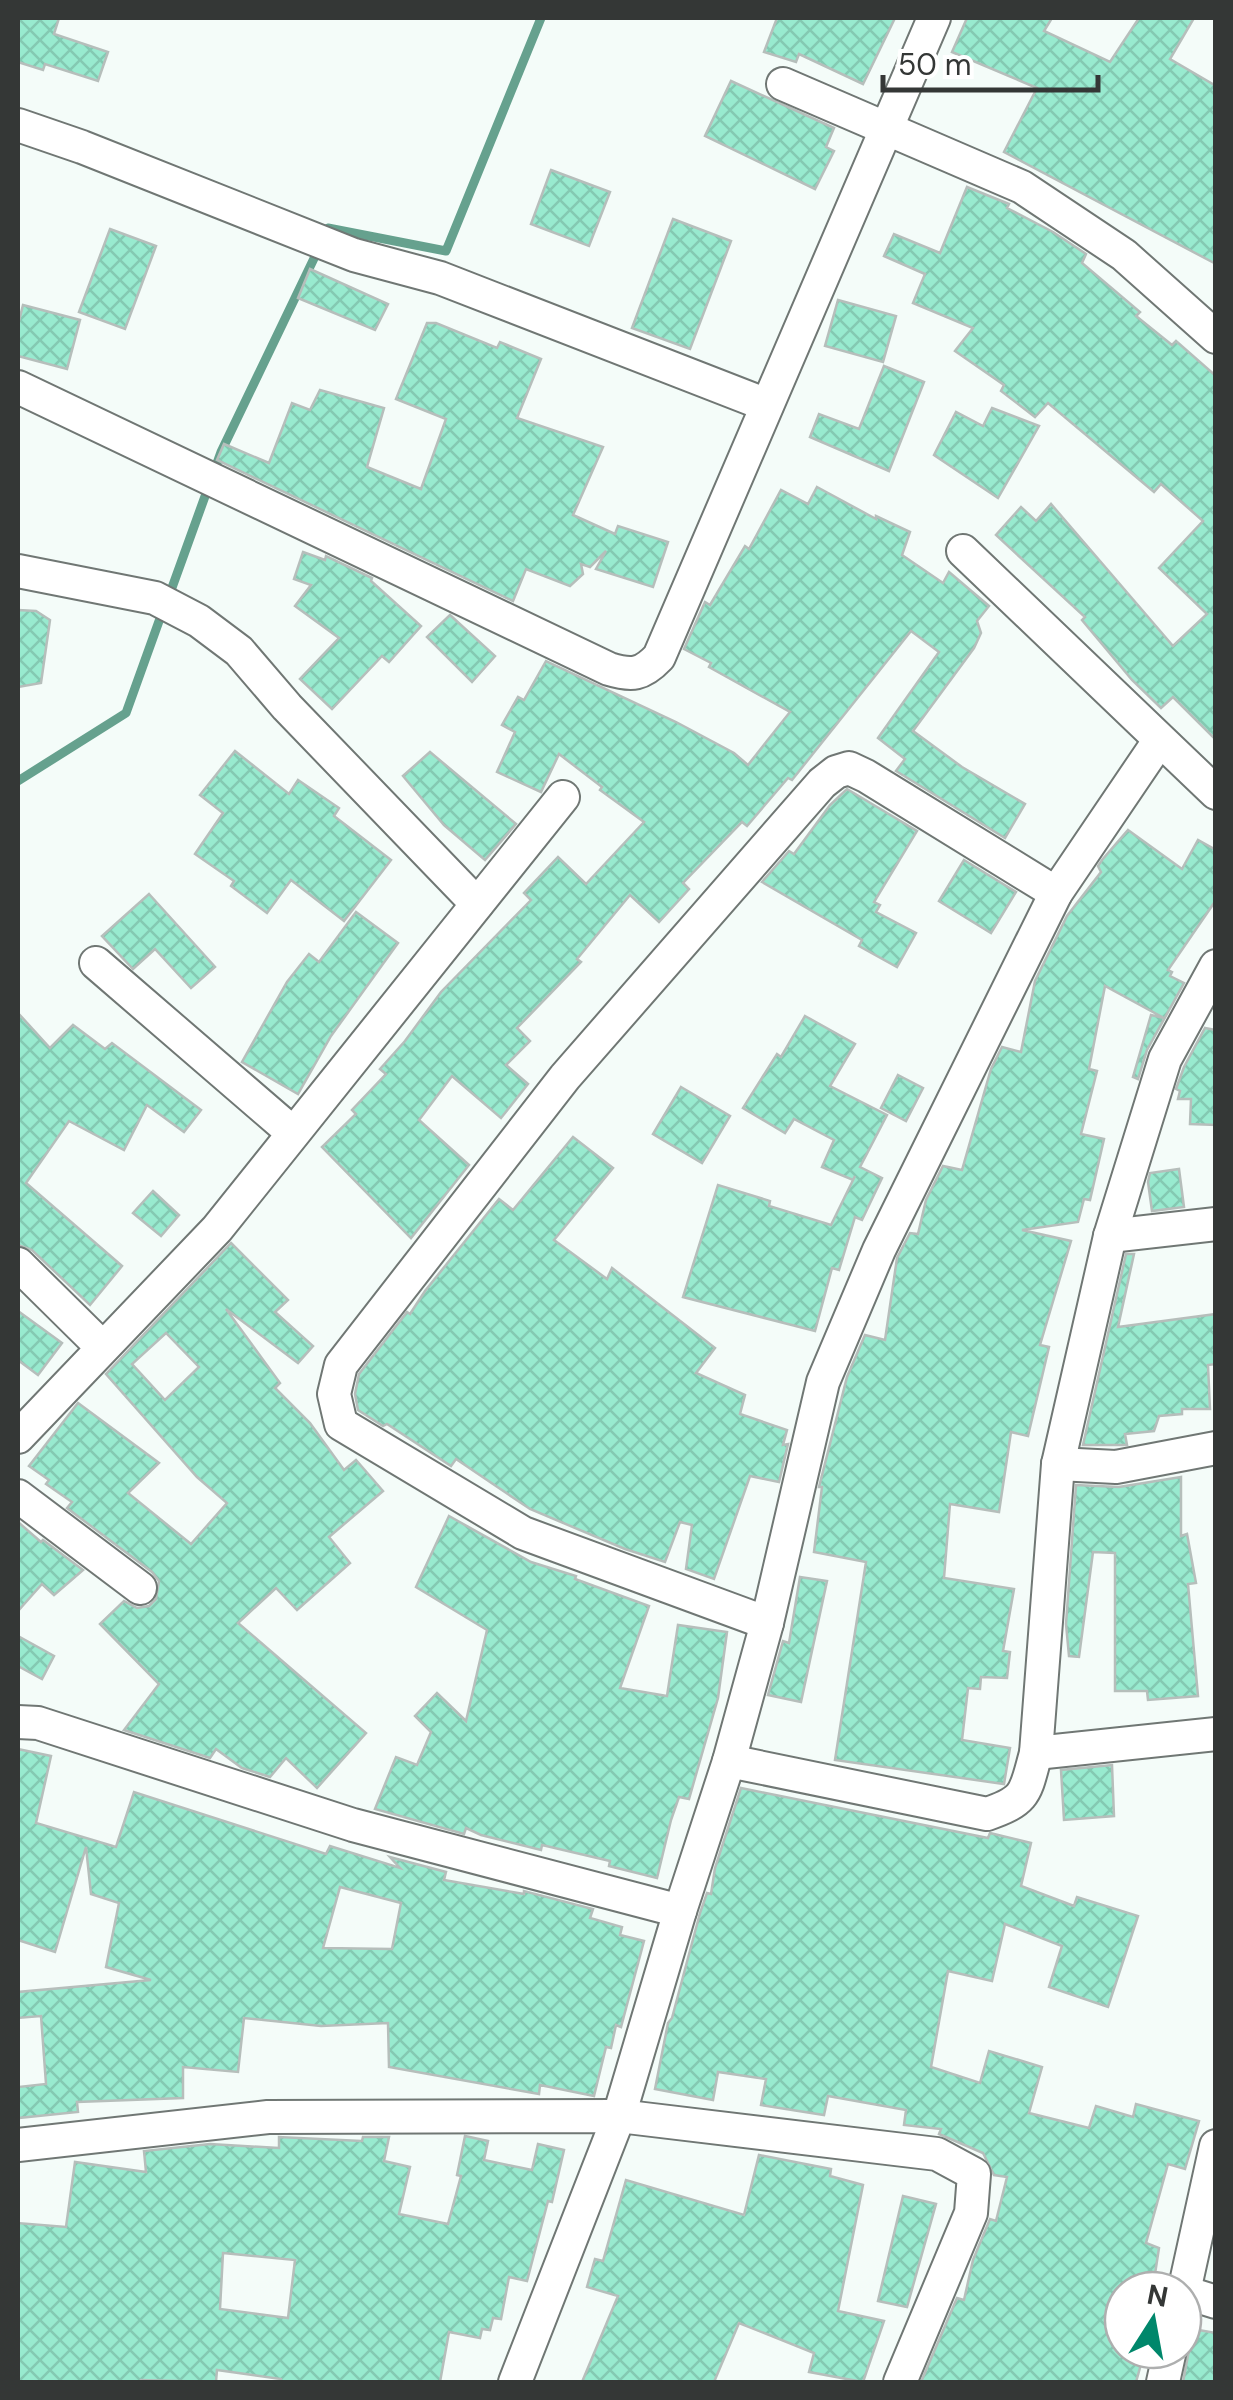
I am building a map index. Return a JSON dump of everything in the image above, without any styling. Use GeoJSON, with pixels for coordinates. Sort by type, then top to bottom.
{"type":"FeatureCollection","features":[{"type":"Feature","properties":{"kind":"street"},"geometry":{"type":"LineString","coordinates":[[26,390],[609,670],[630,675],[646,670],[659,658],[934,18]]}},
{"type":"Feature","properties":{"kind":"street"},"geometry":{"type":"LineString","coordinates":[[783,84],[1022,187],[1124,255],[1216,337]]}},
{"type":"Feature","properties":{"kind":"street"},"geometry":{"type":"LineString","coordinates":[[18,125],[354,255],[440,278],[767,405]]}},
{"type":"Feature","properties":{"kind":"street"},"geometry":{"type":"LineString","coordinates":[[963,551],[1216,793]]}},
{"type":"Feature","properties":{"kind":"street"},"geometry":{"type":"LineString","coordinates":[[18,572],[155,598],[199,621],[238,651],[477,904]]}},
{"type":"Feature","properties":{"kind":"street"},"geometry":{"type":"LineString","coordinates":[[516,2382],[619,2116],[729,1761],[767,1622],[823,1382],[879,1250],[1056,893],[1159,740]]}},
{"type":"Feature","properties":{"kind":"street"},"geometry":{"type":"LineString","coordinates":[[767,1622],[522,1534],[341,1424],[334,1394],[341,1366],[565,1077],[836,772],[849,768],[866,776],[1056,893]]}},
{"type":"Feature","properties":{"kind":"street"},"geometry":{"type":"LineString","coordinates":[[18,1436],[217,1230],[563,796]]}},
{"type":"Feature","properties":{"kind":"street"},"geometry":{"type":"LineString","coordinates":[[96,963],[293,1134]]}},
{"type":"Feature","properties":{"kind":"street"},"geometry":{"type":"LineString","coordinates":[[729,1761],[988,1814],[1012,1806],[1025,1791],[1036,1753],[1058,1464],[1110,1236],[1165,1059],[1216,966]]}},
{"type":"Feature","properties":{"kind":"street"},"geometry":{"type":"LineString","coordinates":[[1110,1236],[1216,1224]]}},
{"type":"Feature","properties":{"kind":"street"},"geometry":{"type":"LineString","coordinates":[[18,1264],[102,1348]]}},
{"type":"Feature","properties":{"kind":"street"},"geometry":{"type":"LineString","coordinates":[[1058,1464],[1116,1468],[1216,1448]]}},
{"type":"Feature","properties":{"kind":"street"},"geometry":{"type":"LineString","coordinates":[[18,1496],[140,1588]]}},
{"type":"Feature","properties":{"kind":"street"},"geometry":{"type":"LineString","coordinates":[[18,1722],[38,1723],[353,1825],[680,1911]]}},
{"type":"Feature","properties":{"kind":"street"},"geometry":{"type":"LineString","coordinates":[[1036,1753],[1216,1734]]}},
{"type":"Feature","properties":{"kind":"street"},"geometry":{"type":"LineString","coordinates":[[18,2145],[268,2117],[619,2116],[936,2154],[974,2174],[972,2213],[900,2382]]}},
{"type":"Feature","properties":{"kind":"street"},"geometry":{"type":"LineString","coordinates":[[1189,2270],[1216,2146]]}},
{"type":"Feature","properties":{"kind":"building"},"geometry":{"type":"Polygon","coordinates":[[[18,18],[59,18],[54,34],[108,52],[98,81],[45,64],[43,70],[18,62],[18,18]]]}},
{"type":"Feature","properties":{"kind":"building"},"geometry":{"type":"Polygon","coordinates":[[[777,18],[895,18],[863,84],[799,54],[796,62],[764,52],[777,18]]]}},
{"type":"Feature","properties":{"kind":"building"},"geometry":{"type":"Polygon","coordinates":[[[967,18],[1052,18],[1044,31],[1110,62],[1139,18],[1194,18],[1170,59],[1216,86],[1216,264],[1004,152],[1037,88],[952,52],[967,18]]]}},
{"type":"Feature","properties":{"kind":"building"},"geometry":{"type":"Polygon","coordinates":[[[731,81],[834,128],[826,147],[834,151],[815,189],[705,136],[731,81]]]}},
{"type":"Feature","properties":{"kind":"building"},"geometry":{"type":"Polygon","coordinates":[[[551,170],[610,192],[589,246],[531,224],[551,170]]]}},
{"type":"Feature","properties":{"kind":"building"},"geometry":{"type":"Polygon","coordinates":[[[967,187],[1009,204],[1007,208],[1086,254],[1082,263],[1140,312],[1136,316],[1172,345],[1176,341],[1216,376],[1216,740],[1173,697],[1161,708],[1132,680],[1082,620],[1085,617],[996,535],[1021,507],[1036,521],[1051,504],[1173,646],[1207,614],[1159,568],[1203,521],[1161,484],[1154,492],[1048,403],[1035,417],[1001,391],[1004,385],[955,351],[973,328],[913,303],[925,274],[884,256],[894,234],[940,253],[967,187]]]}},
{"type":"Feature","properties":{"kind":"building"},"geometry":{"type":"Polygon","coordinates":[[[673,219],[731,241],[690,349],[632,328],[673,219]]]}},
{"type":"Feature","properties":{"kind":"building"},"geometry":{"type":"Polygon","coordinates":[[[110,229],[156,246],[125,329],[79,312],[110,229]]]}},
{"type":"Feature","properties":{"kind":"building"},"geometry":{"type":"Polygon","coordinates":[[[310,269],[388,304],[375,330],[298,298],[310,269]]]}},
{"type":"Feature","properties":{"kind":"building"},"geometry":{"type":"Polygon","coordinates":[[[838,300],[896,316],[883,362],[825,346],[838,300]]]}},
{"type":"Feature","properties":{"kind":"building"},"geometry":{"type":"Polygon","coordinates":[[[23,305],[80,320],[67,369],[18,356],[18,325],[23,305]]]}},
{"type":"Feature","properties":{"kind":"building"},"geometry":{"type":"Polygon","coordinates":[[[427,323],[436,323],[497,348],[500,342],[541,359],[517,418],[603,447],[573,515],[615,534],[618,526],[668,542],[653,587],[596,569],[606,551],[590,567],[581,564],[583,574],[570,586],[526,569],[513,601],[217,460],[224,444],[269,463],[292,403],[310,410],[320,390],[384,408],[367,467],[421,489],[446,419],[396,399],[427,323]]]}},
{"type":"Feature","properties":{"kind":"building"},"geometry":{"type":"Polygon","coordinates":[[[884,366],[924,382],[889,471],[810,437],[819,414],[859,429],[884,366]]]}},
{"type":"Feature","properties":{"kind":"building"},"geometry":{"type":"Polygon","coordinates":[[[992,408],[1039,426],[998,498],[934,455],[956,412],[983,426],[992,408]]]}},
{"type":"Feature","properties":{"kind":"building"},"geometry":{"type":"Polygon","coordinates":[[[817,487],[876,519],[910,532],[902,555],[943,583],[949,572],[989,606],[977,621],[981,633],[974,648],[913,731],[962,767],[1025,804],[1005,838],[896,771],[905,759],[878,738],[939,652],[911,631],[792,780],[788,778],[747,826],[742,822],[683,883],[689,889],[659,922],[630,895],[577,959],[581,962],[517,1028],[530,1041],[506,1065],[528,1084],[501,1118],[452,1076],[419,1120],[469,1165],[411,1238],[322,1147],[356,1114],[352,1110],[386,1074],[380,1069],[441,992],[531,900],[524,893],[558,857],[586,884],[644,822],[559,754],[541,792],[497,772],[515,732],[502,725],[518,697],[524,700],[546,661],[676,722],[734,753],[748,765],[790,712],[684,649],[705,602],[710,605],[745,546],[749,549],[781,490],[808,504],[817,487]]]}},
{"type":"Feature","properties":{"kind":"building"},"geometry":{"type":"Polygon","coordinates":[[[303,552],[325,560],[326,556],[372,578],[421,626],[389,662],[382,656],[332,709],[300,679],[339,638],[295,606],[311,585],[294,579],[303,552]]]}},
{"type":"Feature","properties":{"kind":"building"},"geometry":{"type":"Polygon","coordinates":[[[18,610],[36,611],[50,620],[41,683],[18,687],[18,610]]]}},
{"type":"Feature","properties":{"kind":"building"},"geometry":{"type":"Polygon","coordinates":[[[450,615],[495,656],[472,682],[427,637],[450,615]]]}},
{"type":"Feature","properties":{"kind":"building"},"geometry":{"type":"Polygon","coordinates":[[[235,751],[289,794],[298,780],[339,808],[334,816],[391,860],[344,921],[291,880],[267,913],[231,886],[234,881],[195,854],[223,813],[200,795],[235,751]]]}},
{"type":"Feature","properties":{"kind":"building"},"geometry":{"type":"Polygon","coordinates":[[[430,752],[516,824],[485,860],[444,825],[403,776],[430,752]]]}},
{"type":"Feature","properties":{"kind":"building"},"geometry":{"type":"Polygon","coordinates":[[[847,789],[917,831],[874,902],[880,905],[876,912],[916,933],[897,967],[859,946],[862,940],[762,882],[789,851],[794,854],[830,805],[847,789]]]}},
{"type":"Feature","properties":{"kind":"building"},"geometry":{"type":"Polygon","coordinates":[[[1128,830],[1182,869],[1198,840],[1216,850],[1216,900],[1168,970],[1172,972],[1170,976],[1184,983],[1147,1050],[1138,1079],[1133,1077],[1151,1015],[1164,1018],[1105,986],[1089,1069],[1097,1071],[1081,1134],[1104,1139],[1090,1200],[1084,1199],[1078,1222],[1022,1230],[1071,1241],[1040,1345],[1049,1347],[1028,1436],[1011,1432],[999,1512],[950,1504],[944,1578],[1014,1589],[1003,1651],[1010,1652],[1007,1678],[981,1677],[980,1689],[968,1688],[962,1740],[1010,1748],[1004,1784],[835,1760],[866,1562],[814,1552],[819,1487],[847,1377],[865,1335],[885,1340],[897,1258],[910,1233],[918,1234],[926,1200],[943,1166],[962,1170],[991,1069],[1002,1047],[1021,1052],[1035,981],[1067,916],[1101,872],[1098,866],[1102,860],[1128,830]]]}},
{"type":"Feature","properties":{"kind":"building"},"geometry":{"type":"Polygon","coordinates":[[[964,860],[1016,892],[991,933],[939,901],[964,860]]]}},
{"type":"Feature","properties":{"kind":"building"},"geometry":{"type":"Polygon","coordinates":[[[149,894],[215,967],[191,988],[155,949],[133,969],[102,936],[149,894]]]}},
{"type":"Feature","properties":{"kind":"building"},"geometry":{"type":"Polygon","coordinates":[[[356,912],[398,943],[331,1036],[298,1094],[242,1062],[287,982],[309,954],[319,962],[356,912]]]}},
{"type":"Feature","properties":{"kind":"building"},"geometry":{"type":"Polygon","coordinates":[[[18,1013],[50,1048],[73,1025],[105,1049],[112,1043],[201,1110],[184,1132],[147,1105],[124,1150],[69,1121],[26,1183],[122,1266],[90,1305],[32,1250],[18,1245],[18,1013]]]}},
{"type":"Feature","properties":{"kind":"building"},"geometry":{"type":"Polygon","coordinates":[[[805,1016],[855,1044],[830,1086],[887,1115],[860,1167],[882,1178],[862,1220],[855,1217],[839,1270],[832,1268],[815,1331],[683,1297],[718,1185],[831,1225],[855,1176],[853,1180],[822,1167],[834,1140],[794,1119],[785,1133],[743,1108],[777,1054],[781,1057],[805,1016]]]}},
{"type":"Feature","properties":{"kind":"building"},"geometry":{"type":"Polygon","coordinates":[[[1205,1028],[1216,1030],[1216,1125],[1190,1124],[1191,1099],[1178,1099],[1180,1091],[1176,1089],[1205,1028]]]}},
{"type":"Feature","properties":{"kind":"building"},"geometry":{"type":"Polygon","coordinates":[[[898,1075],[923,1088],[906,1121],[881,1108],[898,1075]]]}},
{"type":"Feature","properties":{"kind":"building"},"geometry":{"type":"Polygon","coordinates":[[[681,1087],[730,1116],[702,1163],[653,1134],[681,1087]]]}},
{"type":"Feature","properties":{"kind":"building"},"geometry":{"type":"Polygon","coordinates":[[[573,1137],[613,1168],[554,1240],[607,1279],[612,1268],[715,1348],[696,1373],[745,1395],[740,1414],[787,1430],[783,1445],[788,1444],[779,1482],[750,1476],[714,1579],[686,1569],[692,1525],[680,1522],[665,1562],[625,1549],[530,1509],[456,1459],[451,1466],[358,1410],[355,1394],[359,1374],[407,1312],[410,1314],[499,1199],[513,1210],[573,1137]]]}},
{"type":"Feature","properties":{"kind":"building"},"geometry":{"type":"Polygon","coordinates":[[[1179,1169],[1184,1207],[1152,1211],[1150,1173],[1179,1169]]]}},
{"type":"Feature","properties":{"kind":"building"},"geometry":{"type":"Polygon","coordinates":[[[153,1191],[179,1215],[161,1236],[133,1213],[153,1191]]]}},
{"type":"Feature","properties":{"kind":"building"},"geometry":{"type":"Polygon","coordinates":[[[231,1243],[288,1300],[275,1312],[313,1346],[298,1363],[226,1309],[280,1383],[275,1388],[310,1423],[344,1470],[356,1460],[383,1491],[329,1537],[350,1563],[297,1610],[276,1588],[238,1623],[366,1733],[317,1788],[286,1758],[270,1777],[242,1768],[216,1749],[210,1758],[124,1730],[159,1684],[100,1624],[124,1601],[137,1608],[149,1606],[156,1599],[159,1581],[67,1508],[72,1502],[29,1466],[78,1403],[159,1463],[128,1493],[191,1544],[227,1503],[197,1477],[106,1374],[231,1243]],[[166,1333],[132,1364],[165,1400],[199,1367],[166,1333]]]}},
{"type":"Feature","properties":{"kind":"building"},"geometry":{"type":"Polygon","coordinates":[[[1126,1254],[1134,1254],[1118,1327],[1216,1314],[1216,1364],[1208,1365],[1210,1409],[1182,1409],[1182,1414],[1159,1416],[1154,1431],[1125,1434],[1127,1445],[1083,1445],[1126,1254]]]}},
{"type":"Feature","properties":{"kind":"building"},"geometry":{"type":"Polygon","coordinates":[[[18,1311],[62,1343],[38,1375],[18,1360],[18,1311]]]}},
{"type":"Feature","properties":{"kind":"building"},"geometry":{"type":"Polygon","coordinates":[[[1181,1477],[1181,1536],[1187,1534],[1196,1583],[1188,1584],[1198,1696],[1148,1700],[1147,1691],[1115,1691],[1115,1553],[1093,1552],[1079,1657],[1069,1656],[1066,1624],[1076,1485],[1119,1487],[1181,1477]]]}},
{"type":"Feature","properties":{"kind":"building"},"geometry":{"type":"Polygon","coordinates":[[[449,1516],[531,1562],[649,1606],[620,1688],[667,1696],[678,1625],[727,1632],[718,1698],[689,1799],[679,1797],[671,1820],[657,1878],[609,1866],[610,1861],[542,1845],[541,1850],[466,1828],[464,1834],[375,1809],[396,1757],[417,1765],[431,1732],[415,1716],[437,1693],[466,1721],[487,1630],[416,1587],[449,1516]]]}},
{"type":"Feature","properties":{"kind":"building"},"geometry":{"type":"Polygon","coordinates":[[[18,1522],[83,1570],[54,1595],[42,1584],[18,1611],[18,1522]]]}},
{"type":"Feature","properties":{"kind":"building"},"geometry":{"type":"Polygon","coordinates":[[[800,1577],[827,1581],[801,1702],[768,1695],[783,1641],[789,1643],[800,1577]]]}},
{"type":"Feature","properties":{"kind":"building"},"geometry":{"type":"Polygon","coordinates":[[[18,1636],[54,1656],[42,1679],[18,1666],[18,1636]]]}},
{"type":"Feature","properties":{"kind":"building"},"geometry":{"type":"Polygon","coordinates":[[[18,1749],[51,1756],[36,1823],[116,1847],[134,1792],[326,1854],[330,1846],[400,1868],[390,1857],[446,1872],[444,1880],[524,1891],[593,1909],[590,1918],[622,1927],[620,1935],[644,1941],[621,2027],[616,2025],[611,2048],[606,2047],[594,2096],[540,2085],[539,2094],[389,2067],[388,2023],[321,2026],[244,2018],[238,2072],[183,2067],[183,2098],[77,2102],[78,2112],[18,2118],[18,2087],[46,2084],[41,2016],[18,2018],[18,1992],[151,1980],[106,1967],[119,1903],[91,1894],[86,1847],[55,1952],[18,1940],[18,1749]],[[340,1887],[323,1948],[392,1949],[401,1903],[340,1887]]]}},
{"type":"Feature","properties":{"kind":"building"},"geometry":{"type":"Polygon","coordinates":[[[1112,1765],[1114,1816],[1064,1820],[1061,1770],[1112,1765]]]}},
{"type":"Feature","properties":{"kind":"building"},"geometry":{"type":"Polygon","coordinates":[[[741,1788],[988,1838],[990,1833],[1031,1843],[1021,1886],[1074,1906],[1077,1897],[1138,1916],[1108,2007],[1049,1987],[1062,1946],[1005,1924],[992,1981],[948,1971],[931,2067],[980,2083],[989,2051],[1042,2067],[1029,2113],[1089,2128],[1096,2106],[1133,2117],[1136,2104],[1199,2121],[1185,2169],[1168,2164],[1146,2243],[1159,2248],[1156,2270],[1103,2270],[1103,2370],[1139,2370],[1136,2382],[921,2382],[957,2298],[964,2300],[973,2260],[990,2219],[996,2221],[1007,2177],[994,2175],[983,2153],[939,2134],[941,2129],[904,2125],[906,2110],[828,2096],[824,2115],[761,2105],[766,2079],[718,2072],[713,2100],[655,2089],[668,2023],[700,1913],[707,1893],[711,1894],[715,1868],[741,1788]]]}},
{"type":"Feature","properties":{"kind":"building"},"geometry":{"type":"Polygon","coordinates":[[[465,2136],[488,2141],[484,2160],[532,2170],[538,2144],[564,2150],[527,2281],[509,2277],[501,2319],[493,2318],[490,2330],[482,2329],[480,2338],[449,2332],[440,2382],[281,2382],[217,2370],[216,2382],[18,2382],[18,2223],[66,2227],[75,2162],[146,2172],[144,2151],[210,2144],[279,2148],[279,2137],[362,2141],[363,2137],[389,2137],[384,2161],[410,2167],[399,2214],[448,2224],[461,2176],[457,2175],[465,2136]],[[223,2253],[220,2309],[288,2318],[295,2260],[223,2253]]]}},
{"type":"Feature","properties":{"kind":"building"},"geometry":{"type":"Polygon","coordinates":[[[759,2155],[831,2169],[830,2176],[863,2185],[838,2311],[884,2321],[863,2382],[809,2372],[814,2353],[739,2323],[714,2382],[582,2382],[618,2296],[587,2287],[595,2259],[603,2261],[626,2180],[744,2215],[759,2155]]]}},
{"type":"Feature","properties":{"kind":"building"},"geometry":{"type":"Polygon","coordinates":[[[903,2196],[936,2204],[907,2307],[878,2301],[903,2196]]]}},
{"type":"Feature","properties":{"kind":"building"},"geometry":{"type":"Polygon","coordinates":[[[1203,2331],[1216,2333],[1216,2382],[1183,2382],[1185,2370],[1203,2370],[1203,2331]]]}},
{"type":"Feature","properties":{"kind":"waterway"},"geometry":{"type":"LineString","coordinates":[[325,234],[328,228],[446,251],[541,18]]}},
{"type":"Feature","properties":{"kind":"waterway"},"geometry":{"type":"LineString","coordinates":[[169,596],[221,452],[319,248]]}},
{"type":"Feature","properties":{"kind":"waterway"},"geometry":{"type":"LineString","coordinates":[[18,781],[126,713],[163,610]]}}]}
